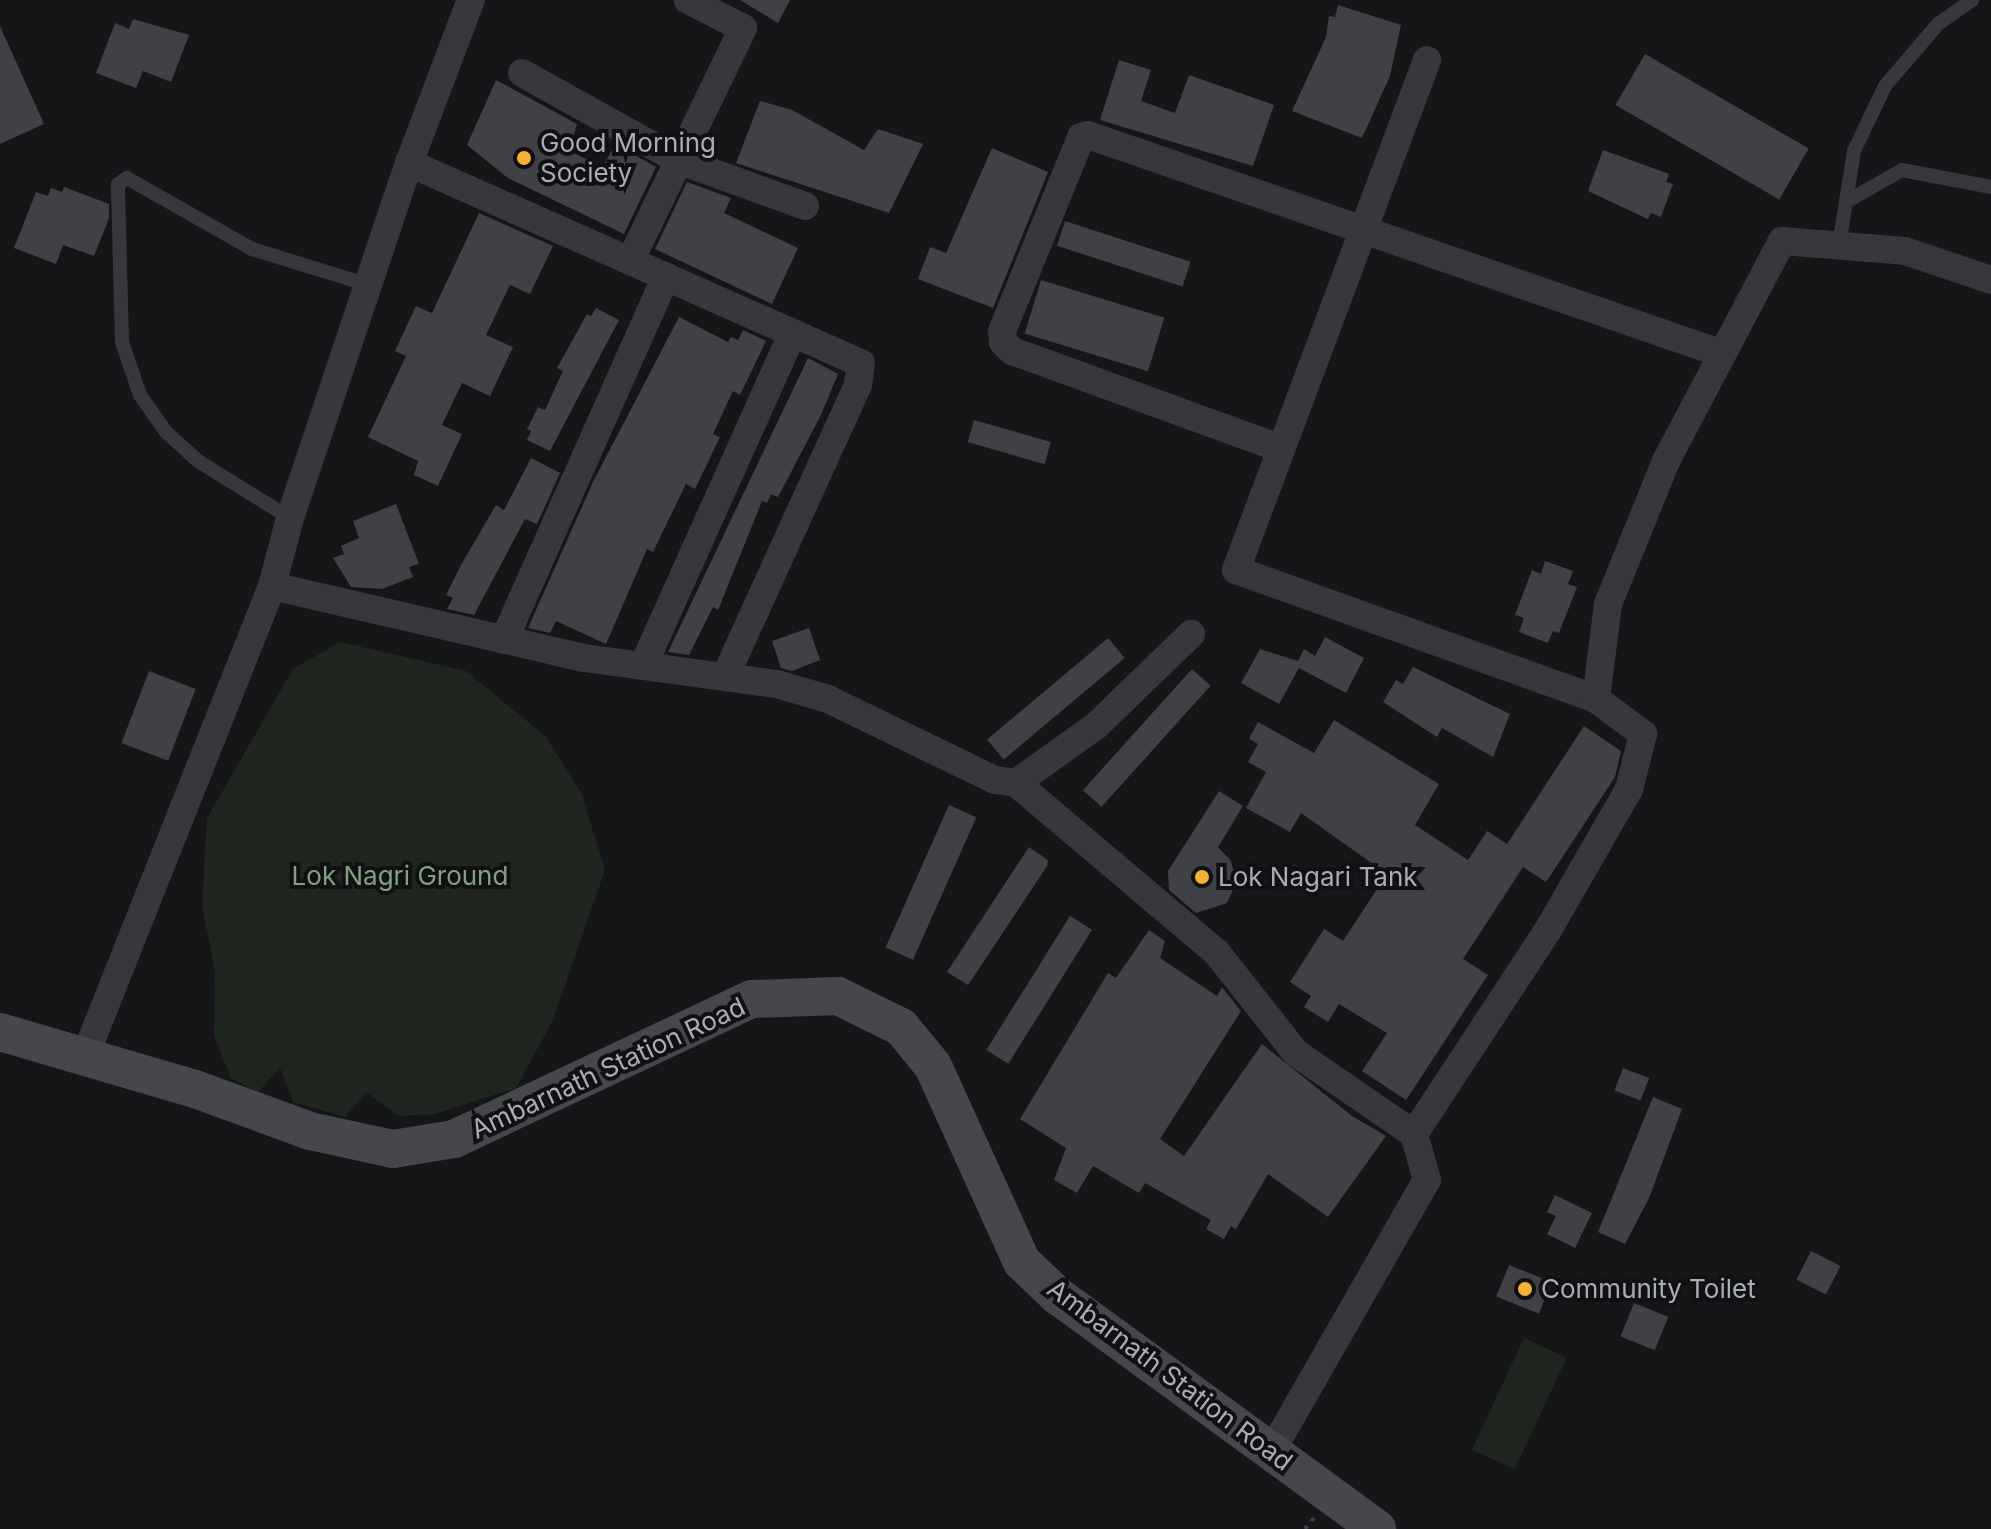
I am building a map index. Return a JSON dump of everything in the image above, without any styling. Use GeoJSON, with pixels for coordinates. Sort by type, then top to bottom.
{"type":"FeatureCollection","features":[{"type":"Feature","properties":{"kind":"main road","name":"Ambarnath Station Road"},"geometry":{"type":"LineString","coordinates":[[0,1032],[85,1056],[310,1131],[393,1149],[454,1139],[752,999],[838,996],[901,1027],[933,1066],[1022,1262],[1058,1296],[1374,1528]]}},
{"type":"Feature","properties":{"kind":"street"},"geometry":{"type":"LineString","coordinates":[[85,1056],[272,586],[290,518],[409,163],[471,0]]}},
{"type":"Feature","properties":{"kind":"street"},"geometry":{"type":"LineString","coordinates":[[630,261],[743,28],[688,0]]}},
{"type":"Feature","properties":{"kind":"street"},"geometry":{"type":"LineString","coordinates":[[1414,1134],[1548,930],[1629,789],[1643,734],[1596,699],[1236,570],[1279,448],[1364,232],[1427,60]]}},
{"type":"Feature","properties":{"kind":"street"},"geometry":{"type":"LineString","coordinates":[[522,73],[678,160],[805,206]]}},
{"type":"Feature","properties":{"kind":"street"},"geometry":{"type":"LineString","coordinates":[[1279,448],[1012,351],[1003,342],[1002,331],[1074,144],[1088,135],[1720,353]]}},
{"type":"Feature","properties":{"kind":"street"},"geometry":{"type":"LineString","coordinates":[[409,163],[861,363],[858,385],[725,677]]}},
{"type":"Feature","properties":{"kind":"street"},"geometry":{"type":"LineString","coordinates":[[1596,699],[1596,666],[1608,604],[1666,461],[1720,353],[1782,241],[1905,251],[1991,280]]}},
{"type":"Feature","properties":{"kind":"street"},"geometry":{"type":"LineString","coordinates":[[504,640],[666,276]]}},
{"type":"Feature","properties":{"kind":"street"},"geometry":{"type":"LineString","coordinates":[[643,666],[793,333]]}},
{"type":"Feature","properties":{"kind":"street"},"geometry":{"type":"LineString","coordinates":[[272,586],[504,640],[643,666],[777,684],[828,699],[995,780],[1016,783],[1217,953],[1296,1053],[1414,1134],[1427,1180],[1271,1452]]}},
{"type":"Feature","properties":{"kind":"street"},"geometry":{"type":"LineString","coordinates":[[1016,783],[1097,725],[1191,634]]}},
{"type":"Feature","properties":{"kind":"lane"},"geometry":{"type":"LineString","coordinates":[[1839,245],[1854,151],[1885,86],[1938,24],[1972,0]]}},
{"type":"Feature","properties":{"kind":"lane"},"geometry":{"type":"LineString","coordinates":[[1846,202],[1902,170],[1991,187]]}},
{"type":"Feature","properties":{"kind":"lane"},"geometry":{"type":"LineString","coordinates":[[290,518],[198,461],[166,432],[140,395],[122,342],[118,184],[127,178],[252,249],[369,285]]}},
{"type":"Feature","properties":{"kind":"green space","name":"Lok Nagri Ground"},"geometry":{"type":"Polygon","coordinates":[[[340,642],[466,671],[545,736],[581,792],[605,870],[552,1022],[516,1088],[435,1114],[398,1116],[366,1092],[345,1117],[293,1102],[280,1068],[258,1092],[231,1078],[214,1036],[215,971],[202,905],[207,818],[293,669],[340,642]]]}},
{"type":"Feature","properties":{"kind":"green space"},"geometry":{"type":"Polygon","coordinates":[[[1524,1338],[1567,1358],[1515,1469],[1472,1449],[1524,1338]]]}},
{"type":"Feature","properties":{"kind":"building"},"geometry":{"type":"Polygon","coordinates":[[[740,0],[790,0],[778,23],[740,0]]]}},
{"type":"Feature","properties":{"kind":"building"},"geometry":{"type":"Polygon","coordinates":[[[1338,5],[1401,25],[1390,76],[1362,138],[1292,111],[1326,37],[1329,16],[1335,17],[1338,5]]]}},
{"type":"Feature","properties":{"kind":"building"},"geometry":{"type":"Polygon","coordinates":[[[133,19],[189,35],[171,82],[143,71],[136,88],[96,73],[115,23],[129,29],[133,19]]]}},
{"type":"Feature","properties":{"kind":"building"},"geometry":{"type":"Polygon","coordinates":[[[0,26],[44,124],[0,144],[0,26]]]}},
{"type":"Feature","properties":{"kind":"building"},"geometry":{"type":"Polygon","coordinates":[[[1645,54],[1809,148],[1779,200],[1616,105],[1645,54]]]}},
{"type":"Feature","properties":{"kind":"building"},"geometry":{"type":"Polygon","coordinates":[[[1119,60],[1151,70],[1141,101],[1175,113],[1189,75],[1274,105],[1253,166],[1100,120],[1119,60]]]}},
{"type":"Feature","properties":{"kind":"building","name":"Good Morning Society"},"geometry":{"type":"Polygon","coordinates":[[[496,80],[577,124],[569,151],[603,167],[615,144],[656,167],[624,234],[508,178],[467,145],[496,80]]]}},
{"type":"Feature","properties":{"kind":"building"},"geometry":{"type":"Polygon","coordinates":[[[760,101],[792,110],[864,150],[878,129],[923,144],[889,213],[736,163],[760,101]]]}},
{"type":"Feature","properties":{"kind":"building"},"geometry":{"type":"Polygon","coordinates":[[[992,148],[1048,172],[993,308],[918,279],[930,247],[946,253],[992,148]]]}},
{"type":"Feature","properties":{"kind":"building"},"geometry":{"type":"Polygon","coordinates":[[[1603,150],[1669,174],[1666,182],[1673,184],[1661,217],[1651,213],[1648,219],[1588,191],[1603,150]]]}},
{"type":"Feature","properties":{"kind":"building"},"geometry":{"type":"Polygon","coordinates":[[[687,182],[731,198],[724,213],[798,248],[772,304],[655,249],[687,182]]]}},
{"type":"Feature","properties":{"kind":"building"},"geometry":{"type":"Polygon","coordinates":[[[64,187],[109,204],[109,218],[94,256],[63,245],[56,264],[14,248],[36,192],[48,196],[51,188],[62,192],[64,187]]]}},
{"type":"Feature","properties":{"kind":"building"},"geometry":{"type":"Polygon","coordinates":[[[479,213],[553,246],[530,294],[510,285],[486,335],[513,347],[490,396],[462,383],[442,425],[462,434],[438,486],[414,475],[418,461],[368,437],[406,356],[395,351],[416,306],[432,313],[479,213]]]}},
{"type":"Feature","properties":{"kind":"building"},"geometry":{"type":"Polygon","coordinates":[[[1065,221],[1191,262],[1183,287],[1057,246],[1065,221]]]}},
{"type":"Feature","properties":{"kind":"building"},"geometry":{"type":"Polygon","coordinates":[[[1041,280],[1164,318],[1148,371],[1025,334],[1041,280]]]}},
{"type":"Feature","properties":{"kind":"building"},"geometry":{"type":"Polygon","coordinates":[[[596,308],[619,320],[550,451],[527,440],[531,431],[527,429],[538,407],[545,410],[563,371],[557,368],[587,314],[591,316],[596,308]]]}},
{"type":"Feature","properties":{"kind":"building"},"geometry":{"type":"Polygon","coordinates":[[[679,317],[728,342],[731,337],[738,340],[743,330],[766,341],[740,395],[733,391],[713,434],[720,437],[695,489],[686,484],[653,552],[647,549],[606,644],[556,621],[550,633],[528,628],[593,482],[679,317]]]}},
{"type":"Feature","properties":{"kind":"building"},"geometry":{"type":"Polygon","coordinates":[[[808,358],[838,374],[821,415],[778,497],[771,494],[767,503],[762,501],[718,610],[713,607],[689,655],[668,652],[808,358]]]}},
{"type":"Feature","properties":{"kind":"building"},"geometry":{"type":"Polygon","coordinates":[[[974,420],[1051,442],[1045,464],[968,442],[974,420]]]}},
{"type":"Feature","properties":{"kind":"building"},"geometry":{"type":"Polygon","coordinates":[[[531,458],[560,473],[537,524],[525,519],[474,615],[447,609],[453,598],[446,595],[461,565],[496,505],[504,510],[531,458]]]}},
{"type":"Feature","properties":{"kind":"building"},"geometry":{"type":"Polygon","coordinates":[[[396,504],[419,564],[409,567],[413,577],[382,589],[351,587],[333,558],[344,554],[341,546],[359,538],[353,521],[396,504]]]}},
{"type":"Feature","properties":{"kind":"building"},"geometry":{"type":"Polygon","coordinates":[[[1545,561],[1573,571],[1568,584],[1577,587],[1559,633],[1553,631],[1548,643],[1519,632],[1524,618],[1515,615],[1532,570],[1541,574],[1545,561]]]}},
{"type":"Feature","properties":{"kind":"building"},"geometry":{"type":"Polygon","coordinates":[[[809,628],[820,660],[792,671],[781,668],[772,641],[809,628]]]}},
{"type":"Feature","properties":{"kind":"building"},"geometry":{"type":"Polygon","coordinates":[[[1325,637],[1364,658],[1346,693],[1299,668],[1279,704],[1241,683],[1260,649],[1298,661],[1304,649],[1315,656],[1325,637]]]}},
{"type":"Feature","properties":{"kind":"building"},"geometry":{"type":"Polygon","coordinates":[[[1108,638],[1125,658],[1004,759],[987,740],[1108,638]]]}},
{"type":"Feature","properties":{"kind":"building"},"geometry":{"type":"Polygon","coordinates":[[[1413,667],[1510,714],[1493,757],[1442,728],[1437,737],[1383,702],[1396,680],[1403,684],[1413,667]]]}},
{"type":"Feature","properties":{"kind":"building"},"geometry":{"type":"Polygon","coordinates":[[[1192,669],[1211,686],[1102,807],[1083,790],[1192,669]]]}},
{"type":"Feature","properties":{"kind":"building"},"geometry":{"type":"Polygon","coordinates":[[[149,671],[196,689],[168,761],[121,743],[149,671]]]}},
{"type":"Feature","properties":{"kind":"building"},"geometry":{"type":"Polygon","coordinates":[[[1334,720],[1439,784],[1415,825],[1468,860],[1487,831],[1507,844],[1584,726],[1621,751],[1615,777],[1546,882],[1523,867],[1463,959],[1488,975],[1406,1100],[1362,1071],[1387,1033],[1339,1004],[1328,1022],[1304,1007],[1311,996],[1290,982],[1324,929],[1343,941],[1387,874],[1301,813],[1290,832],[1246,808],[1266,772],[1248,762],[1258,744],[1249,739],[1258,722],[1314,753],[1334,720]]]}},
{"type":"Feature","properties":{"kind":"building","name":"Lok Nagari Tank"},"geometry":{"type":"Polygon","coordinates":[[[1219,791],[1243,806],[1218,847],[1231,861],[1236,883],[1227,903],[1196,913],[1169,890],[1168,871],[1219,791]]]}},
{"type":"Feature","properties":{"kind":"building"},"geometry":{"type":"Polygon","coordinates":[[[949,805],[976,817],[913,960],[886,948],[949,805]]]}},
{"type":"Feature","properties":{"kind":"building"},"geometry":{"type":"Polygon","coordinates":[[[1029,847],[1048,860],[1047,866],[968,985],[947,972],[1029,847]]]}},
{"type":"Feature","properties":{"kind":"building"},"geometry":{"type":"Polygon","coordinates":[[[1070,916],[1092,930],[1008,1064],[986,1050],[1070,916]]]}},
{"type":"Feature","properties":{"kind":"building"},"geometry":{"type":"Polygon","coordinates":[[[1149,930],[1165,941],[1160,958],[1217,996],[1222,987],[1241,1011],[1160,1139],[1184,1156],[1262,1044],[1352,1116],[1386,1136],[1328,1217],[1268,1174],[1236,1229],[1231,1226],[1224,1239],[1206,1229],[1211,1220],[1145,1183],[1139,1193],[1093,1166],[1077,1193],[1054,1180],[1066,1148],[1020,1119],[1108,973],[1116,978],[1149,930]]]}},
{"type":"Feature","properties":{"kind":"building"},"geometry":{"type":"Polygon","coordinates":[[[1623,1068],[1649,1078],[1641,1100],[1614,1090],[1623,1068]]]}},
{"type":"Feature","properties":{"kind":"building"},"geometry":{"type":"Polygon","coordinates":[[[1653,1097],[1682,1109],[1649,1198],[1625,1244],[1598,1232],[1653,1097]]]}},
{"type":"Feature","properties":{"kind":"building"},"geometry":{"type":"Polygon","coordinates":[[[1555,1195],[1592,1213],[1575,1248],[1547,1234],[1556,1216],[1547,1212],[1555,1195]]]}},
{"type":"Feature","properties":{"kind":"building"},"geometry":{"type":"Polygon","coordinates":[[[1811,1251],[1840,1266],[1826,1294],[1796,1280],[1811,1251]]]}},
{"type":"Feature","properties":{"kind":"building","name":"Community Toilet"},"geometry":{"type":"Polygon","coordinates":[[[1509,1265],[1552,1282],[1539,1314],[1496,1297],[1509,1265]]]}},
{"type":"Feature","properties":{"kind":"building"},"geometry":{"type":"Polygon","coordinates":[[[1634,1303],[1668,1317],[1655,1350],[1621,1336],[1634,1303]]]}},
{"type":"Feature","properties":{"kind":"place","name":"Good Morning Society"},"geometry":{"type":"Point","coordinates":[524,158]}},
{"type":"Feature","properties":{"kind":"place","name":"Lok Nagari Tank"},"geometry":{"type":"Point","coordinates":[1202,877]}},
{"type":"Feature","properties":{"kind":"place","name":"Community Toilet"},"geometry":{"type":"Point","coordinates":[1525,1289]}}]}
